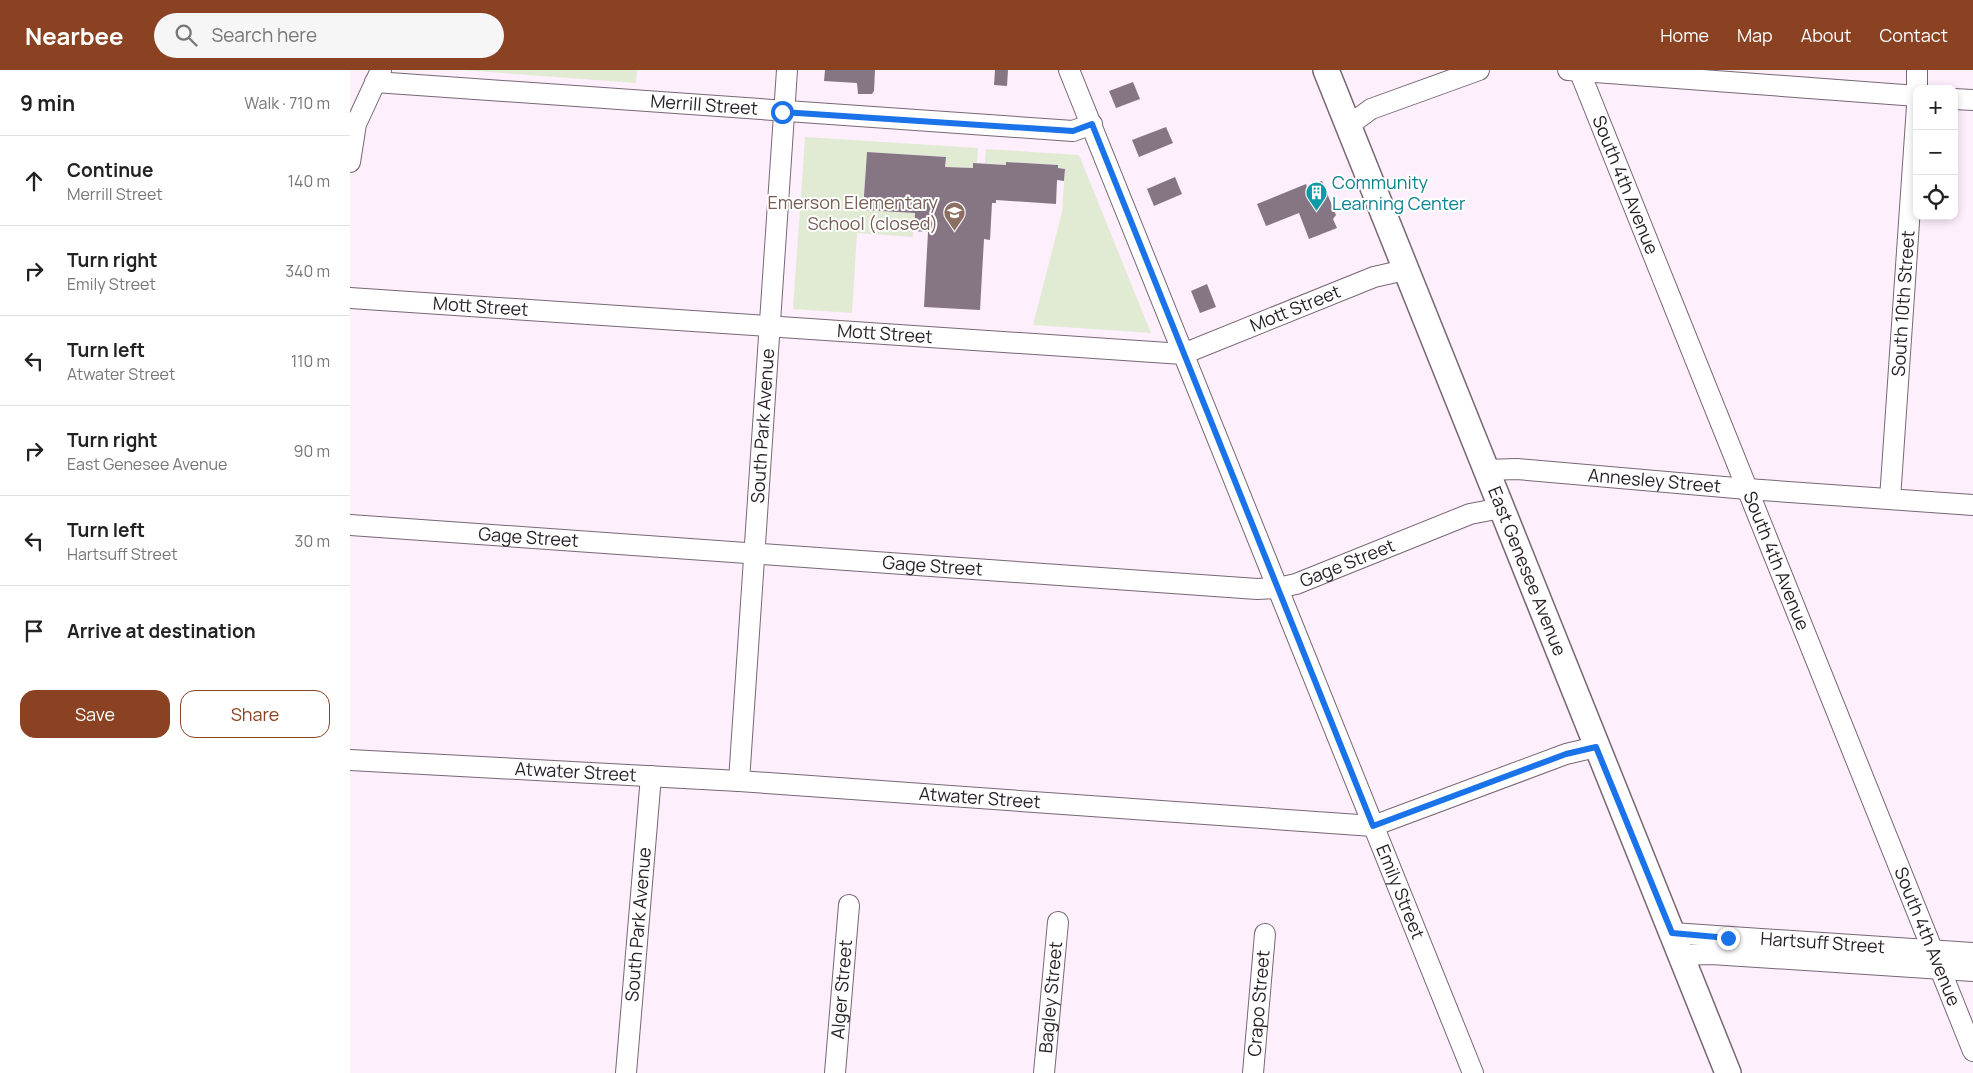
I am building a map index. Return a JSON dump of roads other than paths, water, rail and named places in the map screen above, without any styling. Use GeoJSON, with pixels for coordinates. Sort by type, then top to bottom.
{"type":"FeatureCollection","features":[{"type":"Feature","properties":{"kind":"main road","name":"East Genesee Avenue"},"geometry":{"type":"LineString","coordinates":[[1326,70],[1728,1073]]}},
{"type":"Feature","properties":{"kind":"street","name":"South Park Avenue"},"geometry":{"type":"LineString","coordinates":[[739,781],[782,112],[787,70]]}},
{"type":"Feature","properties":{"kind":"street","name":"Emily Street"},"geometry":{"type":"LineString","coordinates":[[1070,70],[1473,1073]]}},
{"type":"Feature","properties":{"kind":"street"},"geometry":{"type":"LineString","coordinates":[[1348,126],[1371,109],[1478,70]]}},
{"type":"Feature","properties":{"kind":"street"},"geometry":{"type":"LineString","coordinates":[[1575,70],[1706,75],[1913,96]]}},
{"type":"Feature","properties":{"kind":"street","name":"South 4th Avenue"},"geometry":{"type":"LineString","coordinates":[[1575,70],[1747,489],[1973,1051]]}},
{"type":"Feature","properties":{"kind":"street"},"geometry":{"type":"LineString","coordinates":[[1917,70],[1917,85]]}},
{"type":"Feature","properties":{"kind":"street","name":"Merrill Street"},"geometry":{"type":"LineString","coordinates":[[378,76],[782,112],[1073,131],[1092,124]]}},
{"type":"Feature","properties":{"kind":"street"},"geometry":{"type":"LineString","coordinates":[[350,162],[356,124],[378,76]]}},
{"type":"Feature","properties":{"kind":"street"},"geometry":{"type":"LineString","coordinates":[[1958,99],[1973,100]]}},
{"type":"Feature","properties":{"kind":"street","name":"South 10th Street"},"geometry":{"type":"LineString","coordinates":[[1890,499],[1915,130]]}},
{"type":"Feature","properties":{"kind":"street","name":"Mott Street"},"geometry":{"type":"LineString","coordinates":[[350,298],[1183,354],[1374,277],[1405,270]]}},
{"type":"Feature","properties":{"kind":"street","name":"Annesley Street"},"geometry":{"type":"LineString","coordinates":[[1485,470],[1517,469],[1747,489],[1973,505]]}},
{"type":"Feature","properties":{"kind":"street","name":"Gage Street"},"geometry":{"type":"LineString","coordinates":[[350,525],[1248,588],[1278,588],[1296,584],[1470,514],[1501,508]]}},
{"type":"Feature","properties":{"kind":"street","name":"Atwater Street"},"geometry":{"type":"LineString","coordinates":[[350,760],[739,781],[1373,826],[1566,754],[1596,747]]}},
{"type":"Feature","properties":{"kind":"street","name":"South Park Avenue"},"geometry":{"type":"LineString","coordinates":[[626,1073],[651,776]]}},
{"type":"Feature","properties":{"kind":"street","name":"Alger Street"},"geometry":{"type":"LineString","coordinates":[[835,1073],[849,905]]}},
{"type":"Feature","properties":{"kind":"street","name":"Bagley Street"},"geometry":{"type":"LineString","coordinates":[[1044,1073],[1058,922]]}},
{"type":"Feature","properties":{"kind":"street","name":"Crapo Street"},"geometry":{"type":"LineString","coordinates":[[1252,1073],[1265,934]]}},
{"type":"Feature","properties":{"kind":"street","name":"Hartsuff Street"},"geometry":{"type":"LineString","coordinates":[[1676,944],[1937,960],[1973,954]]}},
{"type":"Feature","properties":{"kind":"street","name":"Hartsuff Street"},"geometry":{"type":"LineString","coordinates":[[1937,960],[1973,971]]}},
{"type":"Feature","properties":{"kind":"place","name":"Community Learning Center"},"geometry":{"type":"Point","coordinates":[1316,212]}},
{"type":"Feature","properties":{"kind":"place","name":"Emerson Elementary School (closed)"},"geometry":{"type":"Point","coordinates":[954,232]}}]}
